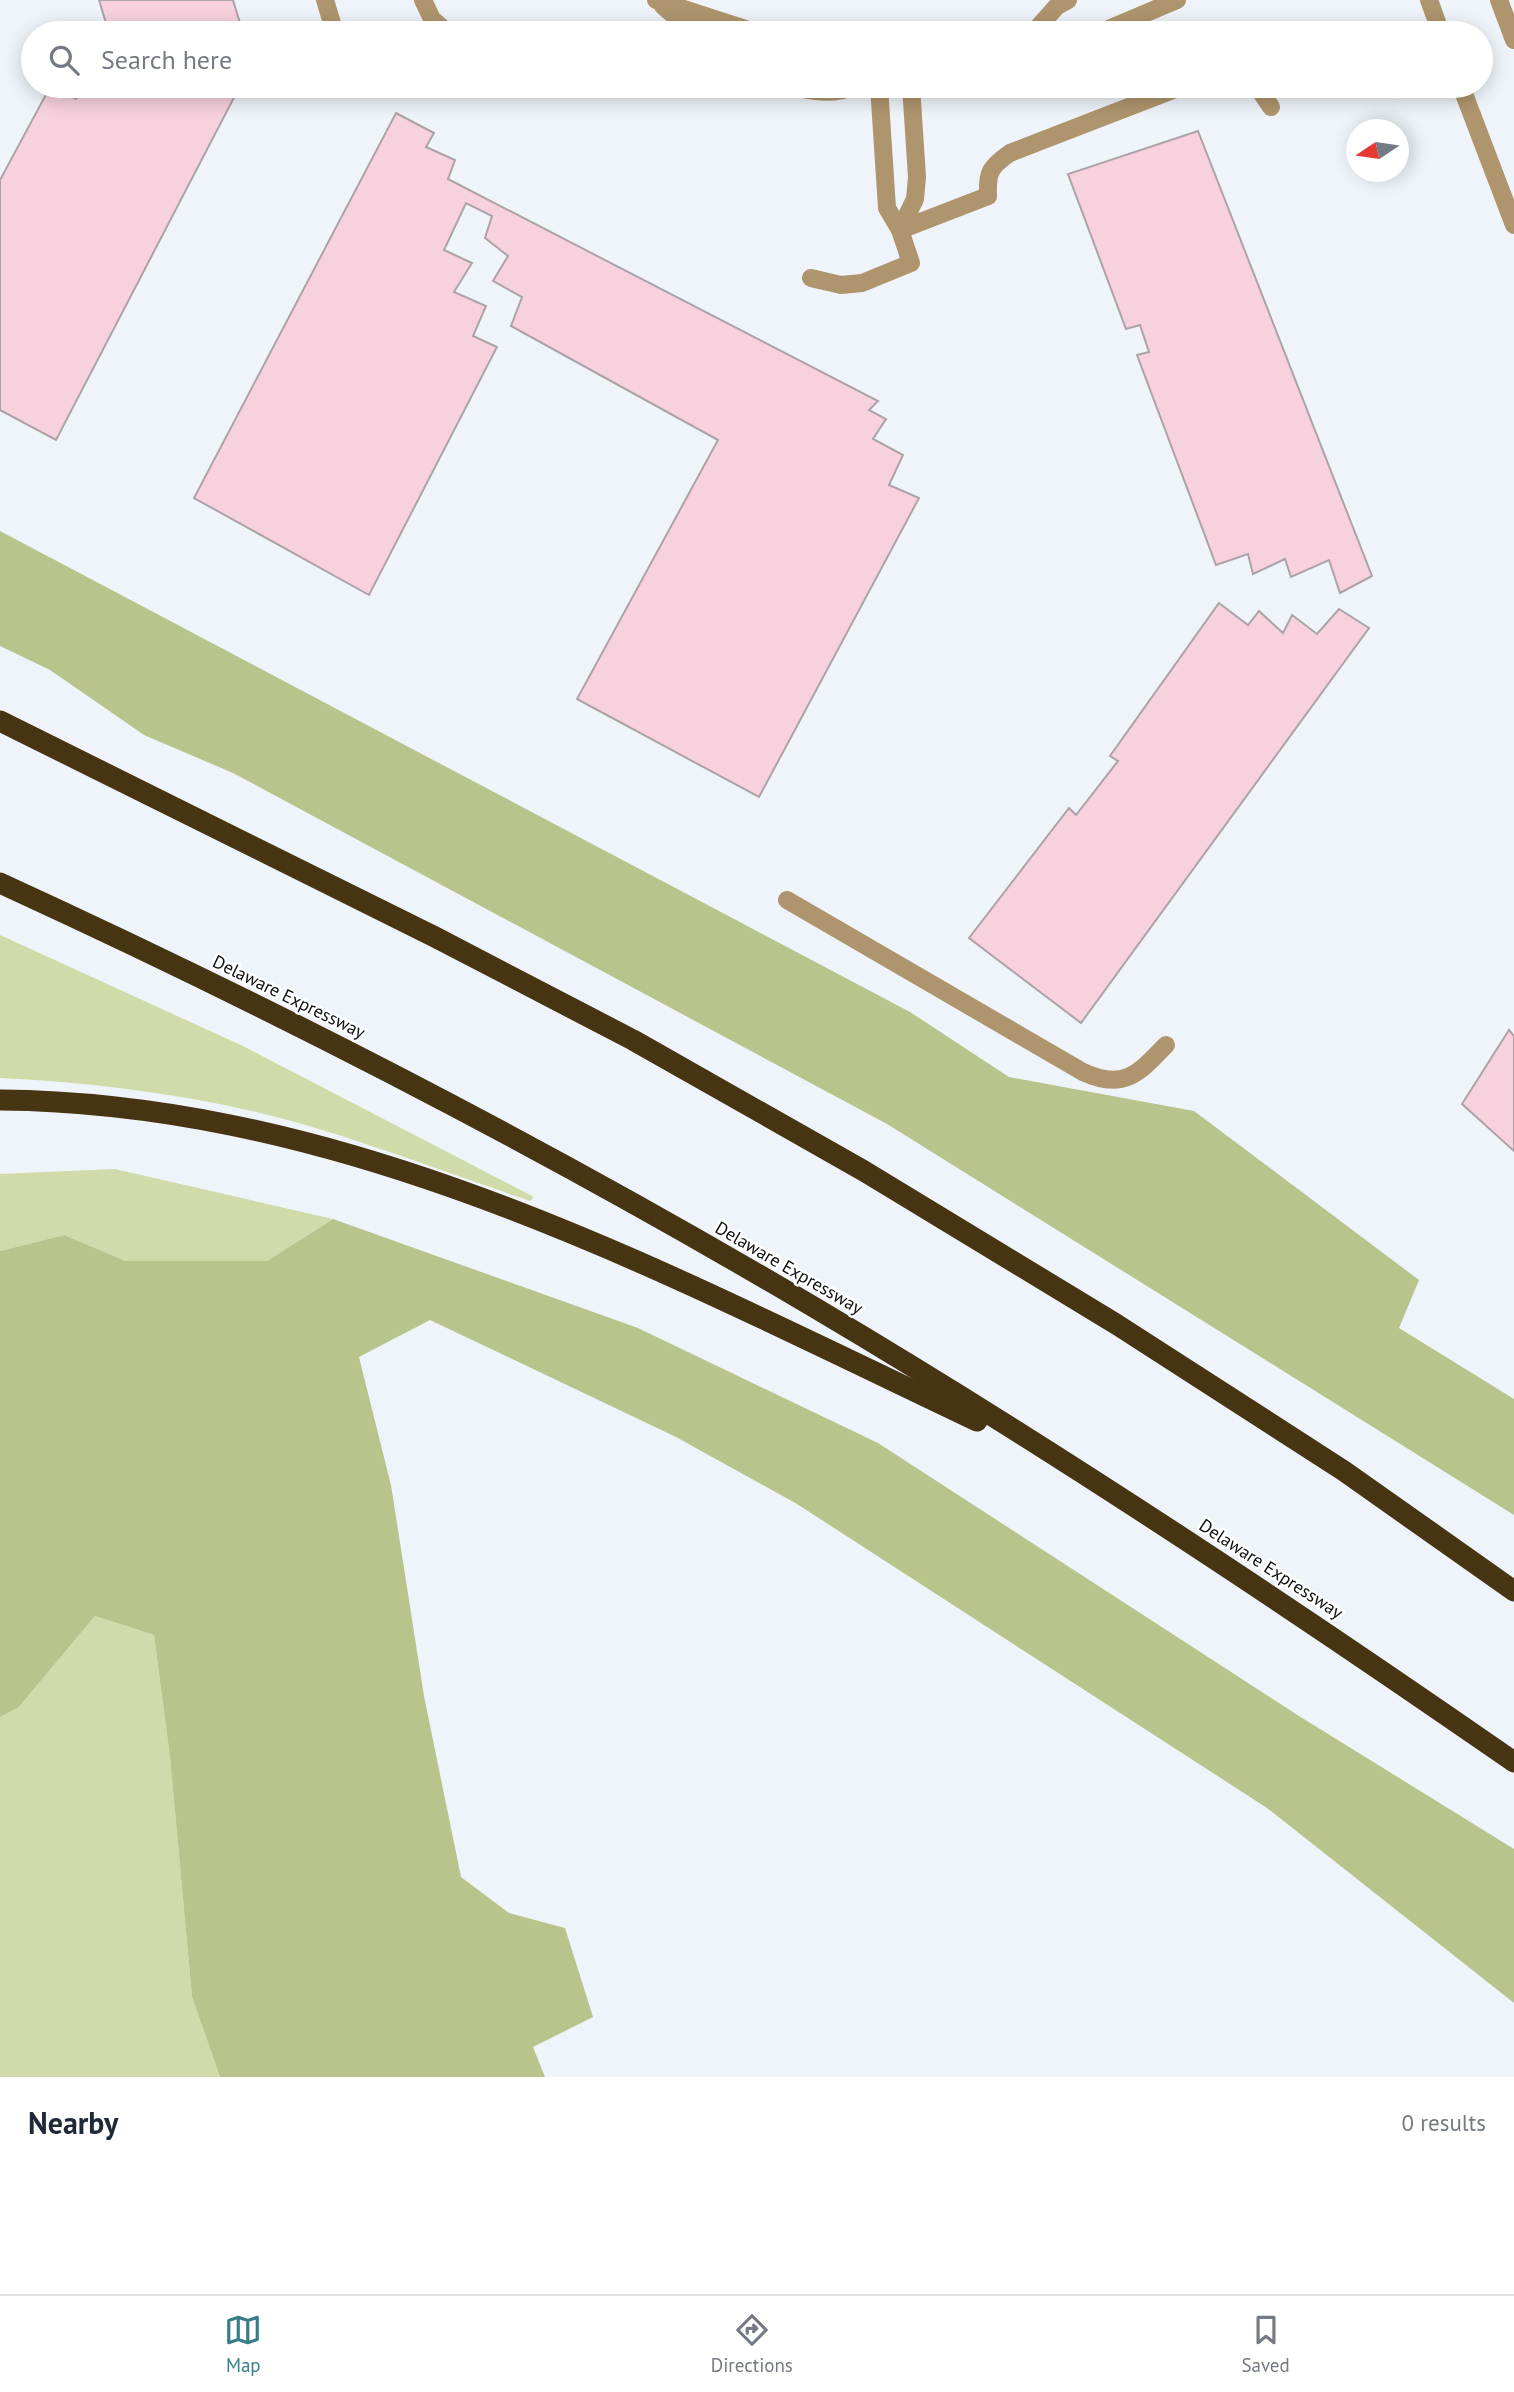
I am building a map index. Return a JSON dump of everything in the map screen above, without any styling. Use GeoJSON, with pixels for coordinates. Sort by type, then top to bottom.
{"type":"FeatureCollection","features":[{"type":"Feature","properties":{"kind":"highway"},"geometry":{"type":"LineString","coordinates":[[0,721],[448,943],[633,1040],[852,1164],[1150,1346],[1344,1471],[1514,1591]]}},
{"type":"Feature","properties":{"kind":"highway","name":"Delaware Expressway"},"geometry":{"type":"LineString","coordinates":[[0,883],[377,1066],[557,1161],[812,1306],[1074,1467],[1322,1629],[1514,1762]]}},
{"type":"Feature","properties":{"kind":"highway"},"geometry":{"type":"LineString","coordinates":[[0,1100],[68,1101],[142,1108],[226,1123],[320,1146],[416,1175],[494,1202],[594,1242],[1074,1467]]}},
{"type":"Feature","properties":{"kind":"street"},"geometry":{"type":"LineString","coordinates":[[325,0],[331,21]]}},
{"type":"Feature","properties":{"kind":"street"},"geometry":{"type":"LineString","coordinates":[[423,0],[434,21]]}},
{"type":"Feature","properties":{"kind":"street"},"geometry":{"type":"LineString","coordinates":[[656,0],[680,21]]}},
{"type":"Feature","properties":{"kind":"street"},"geometry":{"type":"LineString","coordinates":[[656,0],[721,21]]}},
{"type":"Feature","properties":{"kind":"street"},"geometry":{"type":"LineString","coordinates":[[1044,21],[1057,6],[1068,0]]}},
{"type":"Feature","properties":{"kind":"street"},"geometry":{"type":"LineString","coordinates":[[1127,21],[1177,0]]}},
{"type":"Feature","properties":{"kind":"street"},"geometry":{"type":"LineString","coordinates":[[1429,0],[1437,21]]}},
{"type":"Feature","properties":{"kind":"street"},"geometry":{"type":"LineString","coordinates":[[1499,0],[1514,40]]}},
{"type":"Feature","properties":{"kind":"street"},"geometry":{"type":"LineString","coordinates":[[811,278],[841,285],[862,283],[911,263],[900,230],[887,208],[880,98]]}},
{"type":"Feature","properties":{"kind":"street"},"geometry":{"type":"LineString","coordinates":[[900,230],[915,199],[916,188],[912,98]]}},
{"type":"Feature","properties":{"kind":"street"},"geometry":{"type":"LineString","coordinates":[[900,230],[988,196],[988,180],[993,165],[1010,153],[1152,98]]}},
{"type":"Feature","properties":{"kind":"street"},"geometry":{"type":"LineString","coordinates":[[1264,98],[1270,107]]}},
{"type":"Feature","properties":{"kind":"street"},"geometry":{"type":"LineString","coordinates":[[1466,98],[1514,225]]}},
{"type":"Feature","properties":{"kind":"street"},"geometry":{"type":"LineString","coordinates":[[787,900],[1102,1081],[1121,1079],[1140,1072],[1166,1045]]}},
{"type":"Feature","properties":{"kind":"green space"},"geometry":{"type":"Polygon","coordinates":[[[0,531],[910,1012],[1009,1077],[1194,1111],[1419,1280],[1399,1328],[1514,1399],[1514,1515],[887,1124],[233,773],[144,735],[50,670],[0,646],[0,531]]]}},
{"type":"Feature","properties":{"kind":"green space"},"geometry":{"type":"Polygon","coordinates":[[[0,935],[243,1046],[534,1197],[530,1201],[346,1137],[241,1109],[121,1088],[0,1078],[0,935]]]}},
{"type":"Feature","properties":{"kind":"green space"},"geometry":{"type":"Polygon","coordinates":[[[115,1169],[333,1219],[267,1261],[126,1261],[64,1235],[0,1251],[0,1174],[115,1169]]]}},
{"type":"Feature","properties":{"kind":"green space"},"geometry":{"type":"Polygon","coordinates":[[[333,1219],[638,1328],[878,1443],[1299,1716],[1514,1849],[1514,2003],[1267,1808],[797,1504],[676,1437],[430,1320],[359,1357],[391,1485],[424,1696],[461,1877],[509,1913],[565,1928],[593,2017],[533,2047],[545,2077],[220,2077],[192,1997],[170,1757],[154,1635],[95,1616],[18,1708],[0,1717],[0,1251],[64,1235],[126,1261],[267,1261],[333,1219]]]}},
{"type":"Feature","properties":{"kind":"green space"},"geometry":{"type":"Polygon","coordinates":[[[95,1616],[154,1635],[170,1757],[192,1997],[220,2077],[0,2077],[0,1717],[18,1708],[95,1616]]]}},
{"type":"Feature","properties":{"kind":"building"},"geometry":{"type":"Polygon","coordinates":[[[99,0],[233,0],[239,21],[105,21],[99,0]]]}},
{"type":"Feature","properties":{"kind":"building"},"geometry":{"type":"Polygon","coordinates":[[[44,98],[234,98],[56,440],[0,410],[0,180],[44,98]]]}},
{"type":"Feature","properties":{"kind":"building"},"geometry":{"type":"Polygon","coordinates":[[[396,113],[434,133],[426,147],[455,160],[448,179],[878,401],[869,410],[886,419],[873,439],[903,455],[889,485],[919,498],[759,797],[577,699],[718,440],[511,326],[522,297],[493,281],[508,256],[485,238],[492,216],[466,203],[444,250],[472,263],[454,292],[486,306],[473,336],[497,347],[369,595],[194,498],[396,113]]]}},
{"type":"Feature","properties":{"kind":"building"},"geometry":{"type":"Polygon","coordinates":[[[1198,131],[1372,576],[1340,593],[1329,560],[1291,577],[1285,559],[1253,574],[1248,554],[1216,565],[1137,355],[1149,352],[1140,325],[1126,329],[1068,174],[1198,131]]]}},
{"type":"Feature","properties":{"kind":"building"},"geometry":{"type":"Polygon","coordinates":[[[1219,603],[1248,625],[1259,611],[1283,633],[1292,615],[1317,634],[1339,609],[1369,628],[1081,1023],[969,938],[1069,808],[1076,815],[1118,761],[1110,756],[1219,603]]]}},
{"type":"Feature","properties":{"kind":"building"},"geometry":{"type":"Polygon","coordinates":[[[1509,1030],[1514,1036],[1514,1151],[1462,1104],[1509,1030]]]}}]}
